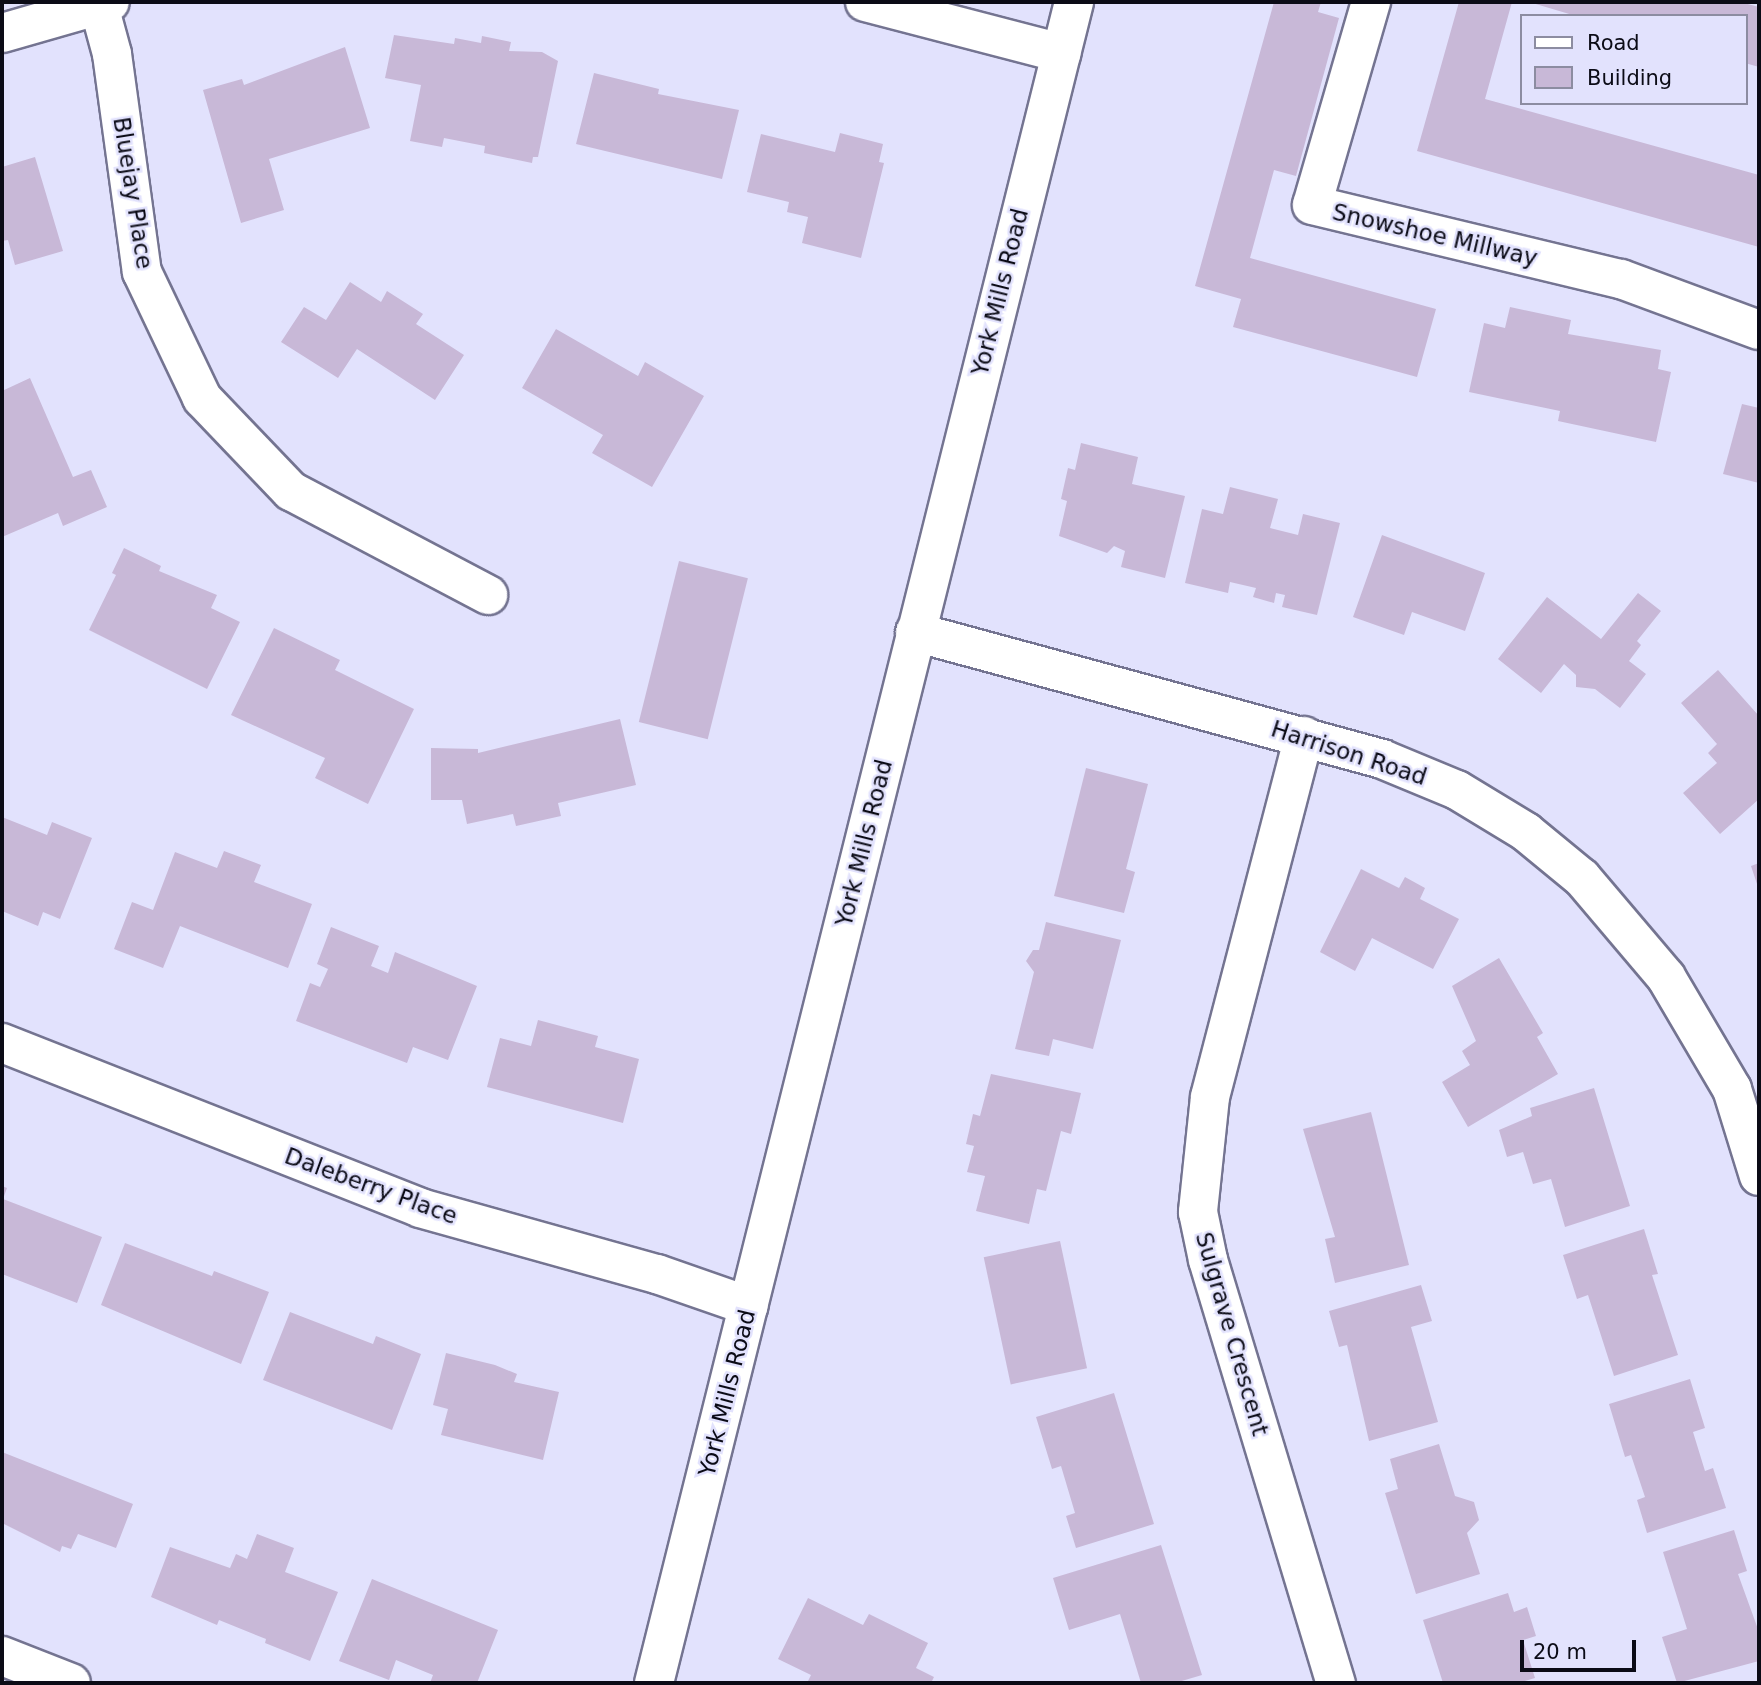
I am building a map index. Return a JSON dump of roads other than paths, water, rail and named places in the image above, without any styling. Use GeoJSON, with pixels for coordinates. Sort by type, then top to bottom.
{"type":"FeatureCollection","features":[{"type":"Feature","properties":{"kind":"street"},"geometry":{"type":"LineString","coordinates":[[865,2],[1061,52]]}},
{"type":"Feature","properties":{"kind":"street","name":"York Mills Road"},"geometry":{"type":"LineString","coordinates":[[654,1683],[1074,2]]}},
{"type":"Feature","properties":{"kind":"street","name":"Snowshoe Millway"},"geometry":{"type":"LineString","coordinates":[[1371,2],[1312,205],[1621,279],[1759,330]]}},
{"type":"Feature","properties":{"kind":"street"},"geometry":{"type":"LineString","coordinates":[[2,33],[104,4]]}},
{"type":"Feature","properties":{"kind":"street","name":"Bluejay Place"},"geometry":{"type":"LineString","coordinates":[[104,4],[142,272],[202,398],[290,491],[488,595]]}},
{"type":"Feature","properties":{"kind":"street","name":"Harrison Road"},"geometry":{"type":"LineString","coordinates":[[915,632],[1382,759],[1457,790],[1526,832],[1582,878],[1625,924],[1746,1084],[1759,1176]]}},
{"type":"Feature","properties":{"kind":"street","name":"Sulgrave Crescent"},"geometry":{"type":"LineString","coordinates":[[1304,736],[1210,1097],[1198,1212],[1208,1260],[1336,1683]]}},
{"type":"Feature","properties":{"kind":"street","name":"Daleberry Place"},"geometry":{"type":"LineString","coordinates":[[2,1043],[420,1208],[657,1274],[749,1306]]}},
{"type":"Feature","properties":{"kind":"street"},"geometry":{"type":"LineString","coordinates":[[2,1656],[71,1683]]}}]}
